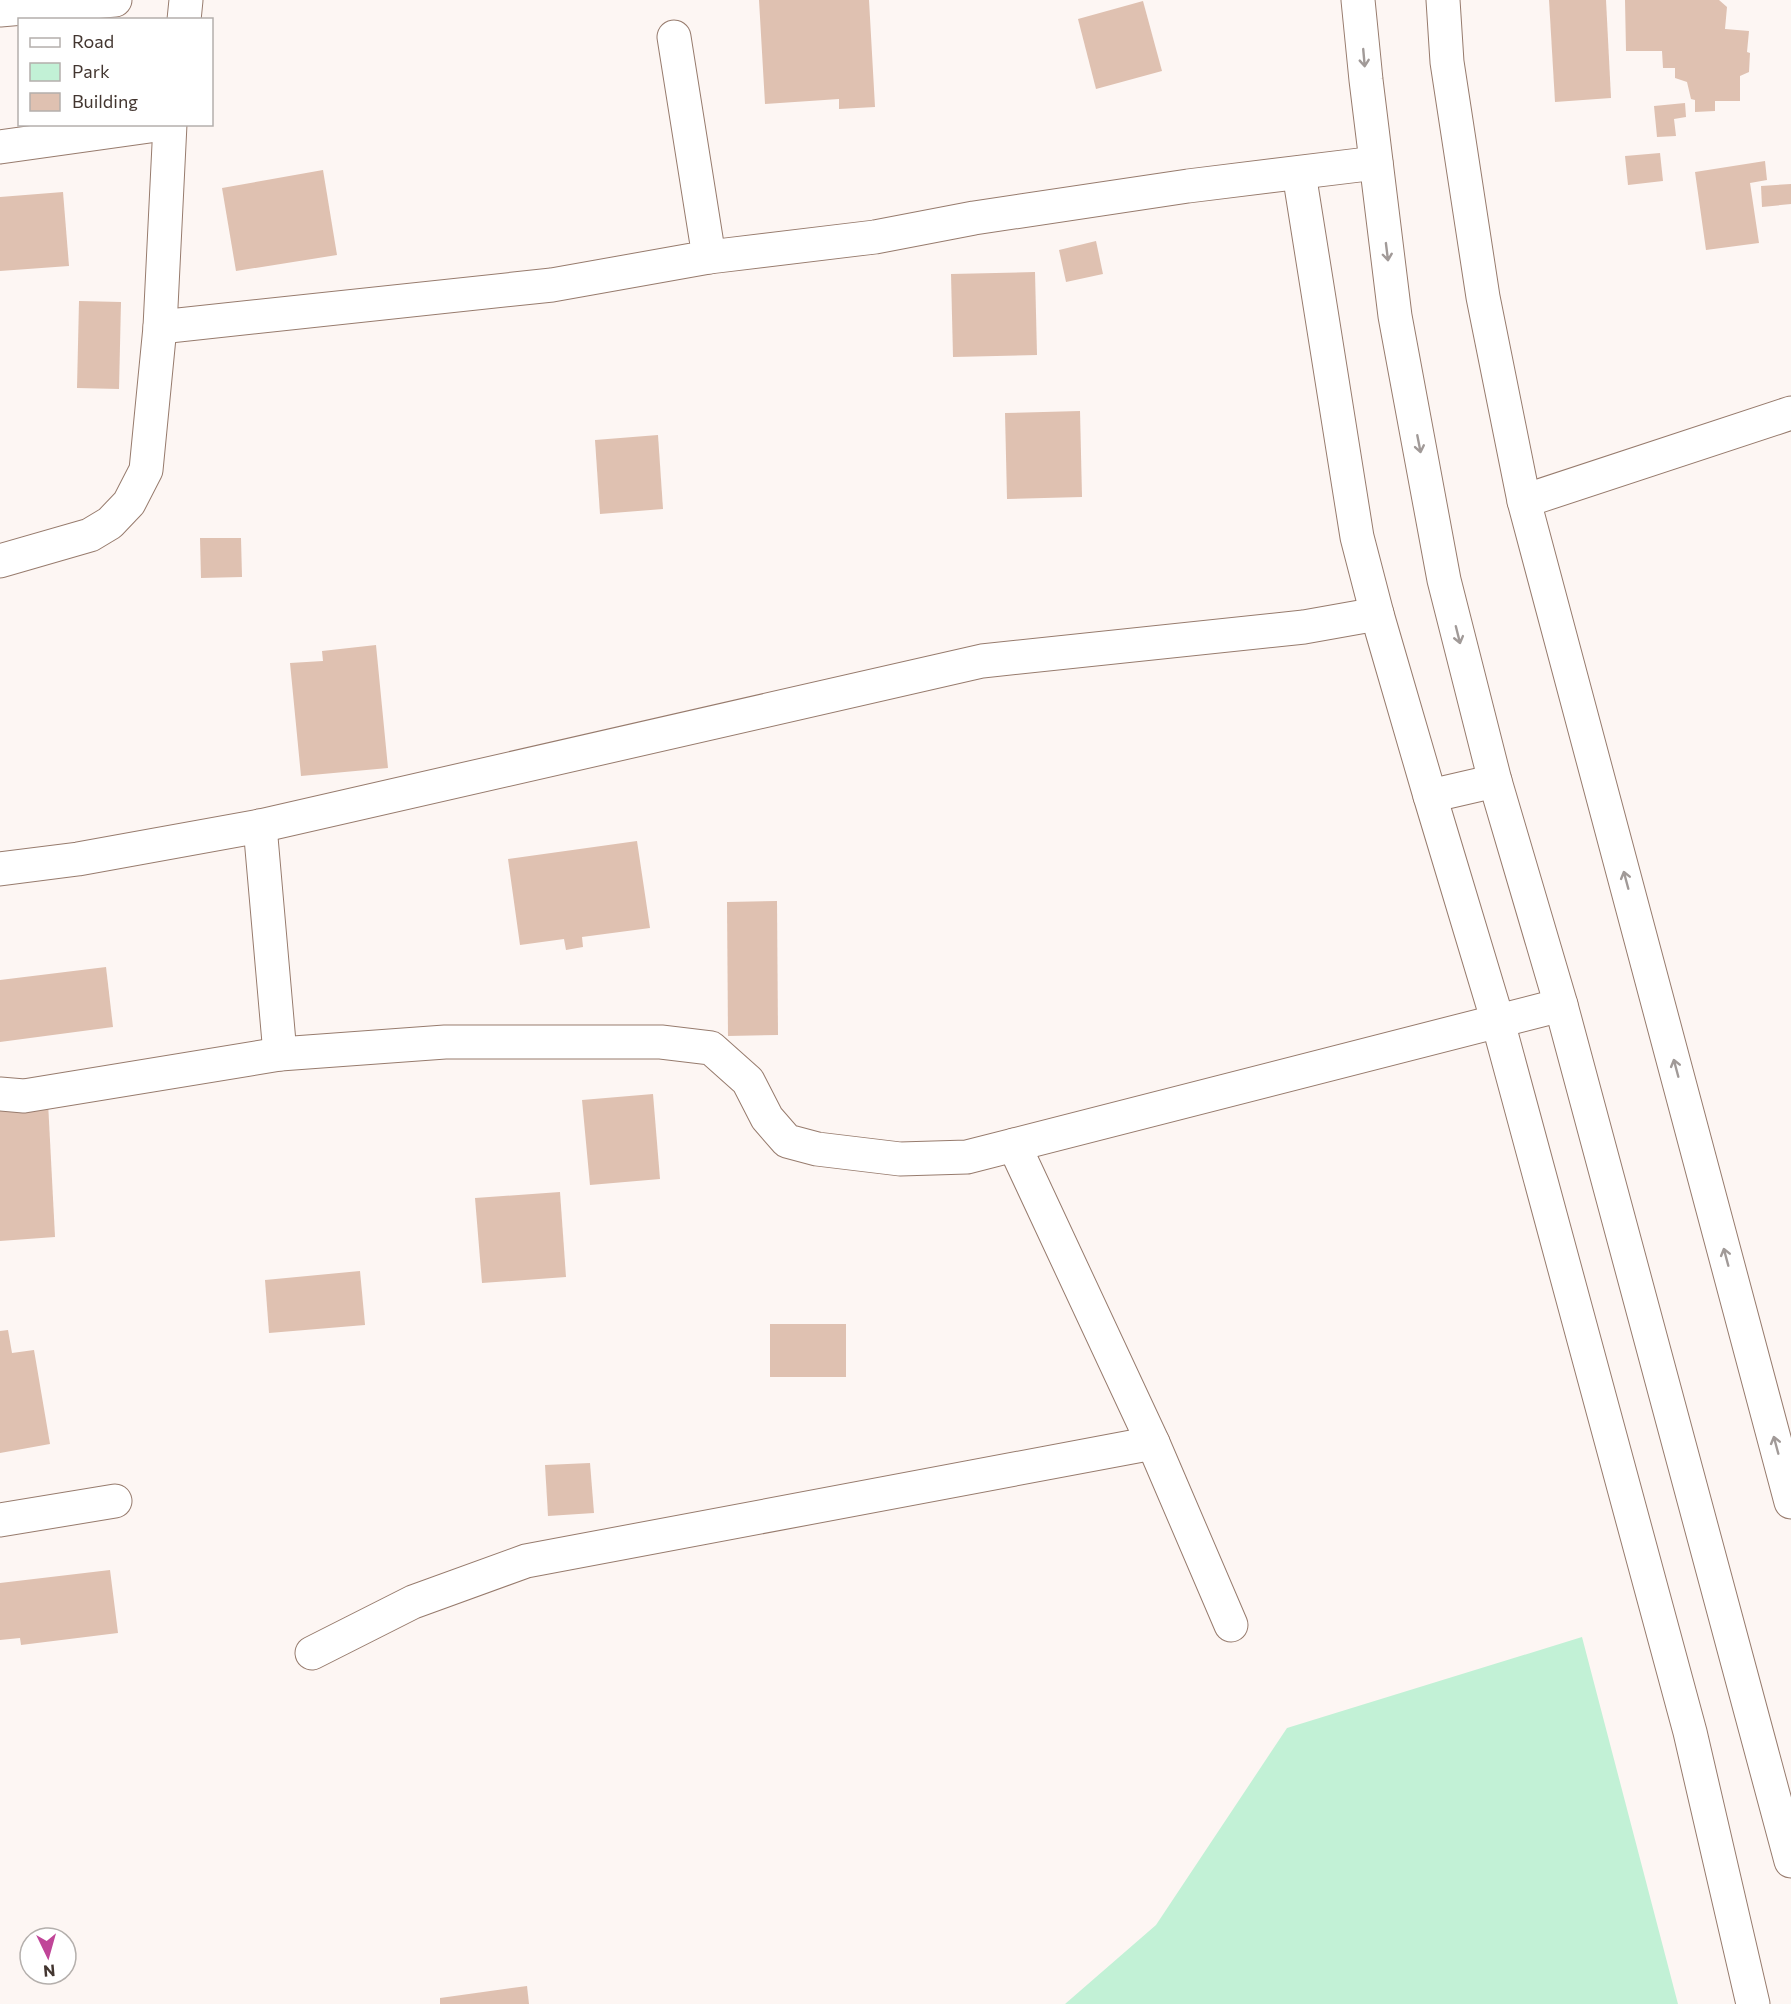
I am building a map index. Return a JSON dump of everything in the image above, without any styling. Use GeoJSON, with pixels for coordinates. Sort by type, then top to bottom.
{"type":"FeatureCollection","features":[{"type":"Feature","properties":{"kind":"main road"},"geometry":{"type":"LineString","coordinates":[[0,10],[115,0]]}},
{"type":"Feature","properties":{"kind":"main road"},"geometry":{"type":"LineString","coordinates":[[184,18],[186,0]]}},
{"type":"Feature","properties":{"kind":"main road"},"geometry":{"type":"LineString","coordinates":[[1358,0],[1395,316],[1444,580],[1495,781],[1561,1005],[1791,1861]]}},
{"type":"Feature","properties":{"kind":"main road"},"geometry":{"type":"LineString","coordinates":[[1443,0],[1447,62],[1483,297],[1524,501],[1791,1502]]}},
{"type":"Feature","properties":{"kind":"main road"},"geometry":{"type":"LineString","coordinates":[[674,37],[709,257]]}},
{"type":"Feature","properties":{"kind":"main road"},"geometry":{"type":"LineString","coordinates":[[0,147],[150,126]]}},
{"type":"Feature","properties":{"kind":"main road"},"geometry":{"type":"LineString","coordinates":[[0,561],[90,535],[110,523],[129,503],[146,470],[160,327],[170,126]]}},
{"type":"Feature","properties":{"kind":"main road"},"geometry":{"type":"LineString","coordinates":[[160,327],[552,285],[709,257],[875,237],[974,218],[1188,186],[1376,163]]}},
{"type":"Feature","properties":{"kind":"main road"},"geometry":{"type":"LineString","coordinates":[[1299,173],[1358,537],[1377,614],[1498,1022],[1690,1732],[1753,2004]]}},
{"type":"Feature","properties":{"kind":"main road"},"geometry":{"type":"LineString","coordinates":[[1524,501],[1791,413]]}},
{"type":"Feature","properties":{"kind":"main road"},"geometry":{"type":"LineString","coordinates":[[0,869],[78,859],[261,826],[982,662],[1304,627],[1377,614]]}},
{"type":"Feature","properties":{"kind":"main road"},"geometry":{"type":"LineString","coordinates":[[1430,796],[1495,781]]}},
{"type":"Feature","properties":{"kind":"main road"},"geometry":{"type":"LineString","coordinates":[[261,826],[280,1054]]}},
{"type":"Feature","properties":{"kind":"main road"},"geometry":{"type":"LineString","coordinates":[[0,1094],[24,1096],[280,1054],[445,1042],[671,1043],[711,1048],[748,1081],[767,1118],[787,1141],[817,1149],[900,1159],[967,1157],[1561,1005]]}},
{"type":"Feature","properties":{"kind":"main road"},"geometry":{"type":"LineString","coordinates":[[1014,1145],[1153,1443],[1231,1625]]}},
{"type":"Feature","properties":{"kind":"main road"},"geometry":{"type":"LineString","coordinates":[[312,1653],[413,1602],[526,1561],[1153,1443]]}},
{"type":"Feature","properties":{"kind":"main road"},"geometry":{"type":"LineString","coordinates":[[0,1520],[115,1501]]}},
{"type":"Feature","properties":{"kind":"green space"},"geometry":{"type":"Polygon","coordinates":[[[1582,1637],[1678,2004],[1065,2004],[1156,1925],[1287,1728],[1582,1637]]]}},
{"type":"Feature","properties":{"kind":"building"},"geometry":{"type":"Polygon","coordinates":[[[759,0],[869,0],[875,107],[839,109],[839,99],[765,104],[759,0]]]}},
{"type":"Feature","properties":{"kind":"building"},"geometry":{"type":"Polygon","coordinates":[[[1549,0],[1606,0],[1611,98],[1555,102],[1549,0]]]}},
{"type":"Feature","properties":{"kind":"building"},"geometry":{"type":"Polygon","coordinates":[[[1625,0],[1719,0],[1727,7],[1725,29],[1749,31],[1747,52],[1750,53],[1749,72],[1740,76],[1740,101],[1715,101],[1715,111],[1695,112],[1695,100],[1691,99],[1687,82],[1675,78],[1675,68],[1663,68],[1662,51],[1626,51],[1625,0]]]}},
{"type":"Feature","properties":{"kind":"building"},"geometry":{"type":"Polygon","coordinates":[[[1143,1],[1162,71],[1096,89],[1078,19],[1143,1]]]}},
{"type":"Feature","properties":{"kind":"building"},"geometry":{"type":"Polygon","coordinates":[[[1685,103],[1686,117],[1674,119],[1676,136],[1657,137],[1654,106],[1685,103]]]}},
{"type":"Feature","properties":{"kind":"building"},"geometry":{"type":"Polygon","coordinates":[[[1660,153],[1663,181],[1628,185],[1625,156],[1660,153]]]}},
{"type":"Feature","properties":{"kind":"building"},"geometry":{"type":"Polygon","coordinates":[[[1765,161],[1767,180],[1750,183],[1759,243],[1706,250],[1695,172],[1765,161]]]}},
{"type":"Feature","properties":{"kind":"building"},"geometry":{"type":"Polygon","coordinates":[[[323,170],[337,255],[236,271],[222,188],[323,170]]]}},
{"type":"Feature","properties":{"kind":"building"},"geometry":{"type":"Polygon","coordinates":[[[1791,184],[1791,204],[1762,207],[1761,186],[1791,184]]]}},
{"type":"Feature","properties":{"kind":"building"},"geometry":{"type":"Polygon","coordinates":[[[63,192],[69,266],[0,271],[0,197],[63,192]]]}},
{"type":"Feature","properties":{"kind":"building"},"geometry":{"type":"Polygon","coordinates":[[[1096,241],[1103,274],[1066,282],[1059,250],[1096,241]]]}},
{"type":"Feature","properties":{"kind":"building"},"geometry":{"type":"Polygon","coordinates":[[[1035,272],[1037,355],[953,357],[951,274],[1035,272]]]}},
{"type":"Feature","properties":{"kind":"building"},"geometry":{"type":"Polygon","coordinates":[[[79,301],[121,302],[119,389],[77,388],[79,301]]]}},
{"type":"Feature","properties":{"kind":"building"},"geometry":{"type":"Polygon","coordinates":[[[1080,411],[1082,497],[1007,499],[1005,413],[1080,411]]]}},
{"type":"Feature","properties":{"kind":"building"},"geometry":{"type":"Polygon","coordinates":[[[658,435],[663,509],[600,514],[595,440],[658,435]]]}},
{"type":"Feature","properties":{"kind":"building"},"geometry":{"type":"Polygon","coordinates":[[[200,538],[241,538],[242,577],[201,578],[200,538]]]}},
{"type":"Feature","properties":{"kind":"building"},"geometry":{"type":"Polygon","coordinates":[[[376,645],[388,768],[301,776],[290,663],[323,661],[322,651],[376,645]]]}},
{"type":"Feature","properties":{"kind":"building"},"geometry":{"type":"Polygon","coordinates":[[[637,841],[650,928],[582,937],[583,947],[566,950],[564,939],[520,945],[508,859],[637,841]]]}},
{"type":"Feature","properties":{"kind":"building"},"geometry":{"type":"Polygon","coordinates":[[[777,901],[778,1035],[728,1036],[727,902],[777,901]]]}},
{"type":"Feature","properties":{"kind":"building"},"geometry":{"type":"Polygon","coordinates":[[[106,967],[113,1027],[0,1042],[0,980],[106,967]]]}},
{"type":"Feature","properties":{"kind":"building"},"geometry":{"type":"Polygon","coordinates":[[[653,1094],[660,1179],[590,1185],[582,1100],[653,1094]]]}},
{"type":"Feature","properties":{"kind":"building"},"geometry":{"type":"Polygon","coordinates":[[[48,1102],[55,1237],[0,1241],[0,1105],[48,1102]]]}},
{"type":"Feature","properties":{"kind":"building"},"geometry":{"type":"Polygon","coordinates":[[[560,1192],[566,1277],[482,1283],[475,1198],[560,1192]]]}},
{"type":"Feature","properties":{"kind":"building"},"geometry":{"type":"Polygon","coordinates":[[[360,1271],[365,1325],[269,1333],[265,1280],[360,1271]]]}},
{"type":"Feature","properties":{"kind":"building"},"geometry":{"type":"Polygon","coordinates":[[[770,1324],[846,1324],[846,1377],[770,1377],[770,1324]]]}},
{"type":"Feature","properties":{"kind":"building"},"geometry":{"type":"Polygon","coordinates":[[[8,1330],[12,1353],[34,1350],[50,1444],[0,1453],[0,1331],[8,1330]]]}},
{"type":"Feature","properties":{"kind":"building"},"geometry":{"type":"Polygon","coordinates":[[[590,1463],[594,1513],[548,1516],[545,1465],[590,1463]]]}},
{"type":"Feature","properties":{"kind":"building"},"geometry":{"type":"Polygon","coordinates":[[[110,1570],[118,1633],[21,1645],[20,1638],[0,1640],[0,1583],[110,1570]]]}},
{"type":"Feature","properties":{"kind":"building"},"geometry":{"type":"Polygon","coordinates":[[[527,1986],[529,2004],[440,2004],[440,1998],[527,1986]]]}}]}
